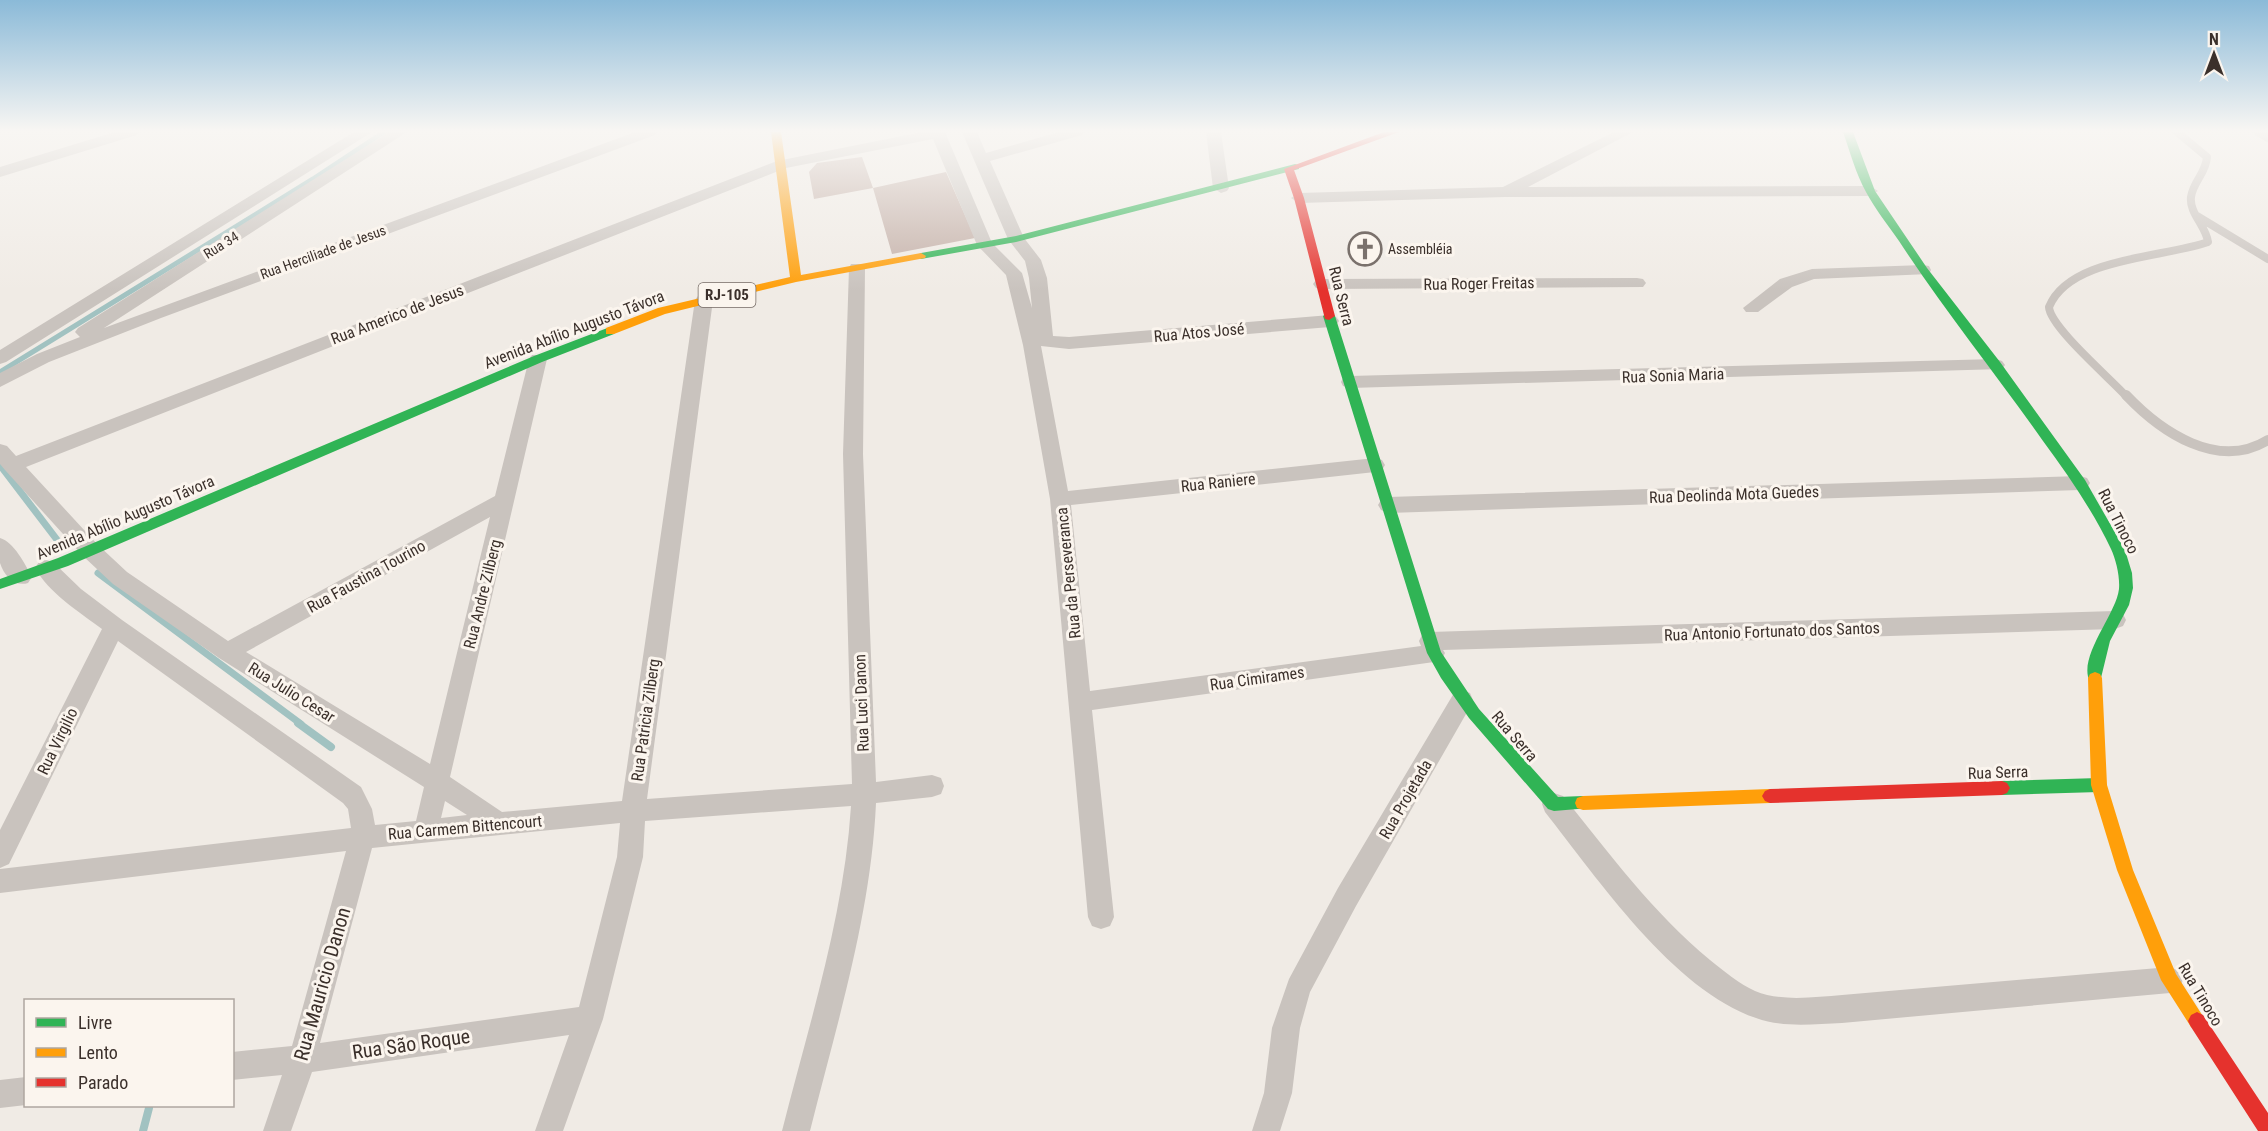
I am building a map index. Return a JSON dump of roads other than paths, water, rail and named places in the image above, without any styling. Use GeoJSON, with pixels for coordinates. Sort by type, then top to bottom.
{"type":"FeatureCollection","features":[{"type":"Feature","properties":{"kind":"street"},"geometry":{"type":"LineString","coordinates":[[0,358],[280,185]]}},
{"type":"Feature","properties":{"kind":"street","name":"Rua 34"},"geometry":{"type":"LineString","coordinates":[[43,358],[317,185]]}},
{"type":"Feature","properties":{"kind":"street","name":"Rua Herciliade de Jesus"},"geometry":{"type":"LineString","coordinates":[[0,381],[43,358],[155,314],[506,185]]}},
{"type":"Feature","properties":{"kind":"street","name":"Rua Americo de Jesus"},"geometry":{"type":"LineString","coordinates":[[6,458],[727,185]]}},
{"type":"Feature","properties":{"kind":"street"},"geometry":{"type":"LineString","coordinates":[[785,185],[796,279]]}},
{"type":"Feature","properties":{"kind":"street"},"geometry":{"type":"LineString","coordinates":[[959,185],[985,245]]}},
{"type":"Feature","properties":{"kind":"street"},"geometry":{"type":"LineString","coordinates":[[992,185],[1016,239]]}},
{"type":"Feature","properties":{"kind":"street","name":"Avenida Abílio Augusto Távora"},"geometry":{"type":"LineString","coordinates":[[0,584],[55,565],[538,359],[632,322],[704,300],[796,279],[1016,239],[1233,185]]}},
{"type":"Feature","properties":{"kind":"street","name":"Rua Serra"},"geometry":{"type":"LineString","coordinates":[[1294,185],[1330,321],[1432,647],[1444,674],[1462,700],[1554,804],[2099,785]]}},
{"type":"Feature","properties":{"kind":"street"},"geometry":{"type":"LineString","coordinates":[[1505,192],[1520,185]]}},
{"type":"Feature","properties":{"kind":"street","name":"Rua Tinoco"},"geometry":{"type":"LineString","coordinates":[[1868,185],[1923,270],[1996,365],[2080,483],[2108,529],[2125,573],[2126,588],[2122,605],[2103,640],[2097,658],[2094,685],[2099,785],[2125,870],[2170,981],[2268,1129]]}},
{"type":"Feature","properties":{"kind":"street"},"geometry":{"type":"LineString","coordinates":[[1299,198],[1505,192],[1870,190]]}},
{"type":"Feature","properties":{"kind":"street","name":"Rua Atos José"},"geometry":{"type":"LineString","coordinates":[[1016,239],[1030,254],[1036,269],[1044,337],[1051,343],[1330,321]]}},
{"type":"Feature","properties":{"kind":"street","name":"Rua da Perseveranca"},"geometry":{"type":"LineString","coordinates":[[985,245],[1014,273],[1032,345],[1060,499],[1101,917]]}},
{"type":"Feature","properties":{"kind":"street","name":"Rua Luci Danon"},"geometry":{"type":"LineString","coordinates":[[796,1131],[858,880],[864,795],[853,454],[857,268]]}},
{"type":"Feature","properties":{"kind":"street"},"geometry":{"type":"LineString","coordinates":[[1752,308],[1786,283],[1812,274],[1923,270]]}},
{"type":"Feature","properties":{"kind":"street","name":"Rua Roger Freitas"},"geometry":{"type":"LineString","coordinates":[[1322,285],[1637,283]]}},
{"type":"Feature","properties":{"kind":"street"},"geometry":{"type":"LineString","coordinates":[[146,293],[155,314]]}},
{"type":"Feature","properties":{"kind":"street","name":"Rua Patricia Zilberg"},"geometry":{"type":"LineString","coordinates":[[549,1131],[589,1019],[630,857],[633,811],[704,300]]}},
{"type":"Feature","properties":{"kind":"street","name":"Rua Andre Zilberg"},"geometry":{"type":"LineString","coordinates":[[426,830],[538,359]]}},
{"type":"Feature","properties":{"kind":"street","name":"Rua Sonia Maria"},"geometry":{"type":"LineString","coordinates":[[1350,382],[1996,365]]}},
{"type":"Feature","properties":{"kind":"street"},"geometry":{"type":"LineString","coordinates":[[6,458],[86,552]]}},
{"type":"Feature","properties":{"kind":"street","name":"Rua Raniere"},"geometry":{"type":"LineString","coordinates":[[1060,499],[1375,465]]}},
{"type":"Feature","properties":{"kind":"street","name":"Rua Deolinda Mota Guedes"},"geometry":{"type":"LineString","coordinates":[[1388,505],[2080,483]]}},
{"type":"Feature","properties":{"kind":"street","name":"Rua Faustina Tourino"},"geometry":{"type":"LineString","coordinates":[[227,652],[505,500]]}},
{"type":"Feature","properties":{"kind":"street"},"geometry":{"type":"LineString","coordinates":[[0,546],[21,577]]}},
{"type":"Feature","properties":{"kind":"street","name":"Rua Julio Cesar"},"geometry":{"type":"LineString","coordinates":[[86,552],[227,652],[436,781],[500,824]]}},
{"type":"Feature","properties":{"kind":"street"},"geometry":{"type":"LineString","coordinates":[[55,565],[73,595],[352,795],[361,810],[363,836]]}},
{"type":"Feature","properties":{"kind":"street","name":"Rua Antonio Fortunato dos Santos"},"geometry":{"type":"LineString","coordinates":[[1432,647],[2115,620]]}},
{"type":"Feature","properties":{"kind":"street","name":"Rua Virgilio"},"geometry":{"type":"LineString","coordinates":[[0,856],[114,626]]}},
{"type":"Feature","properties":{"kind":"street","name":"Rua Cimirames"},"geometry":{"type":"LineString","coordinates":[[1081,702],[1432,647]]}},
{"type":"Feature","properties":{"kind":"street","name":"Rua Projetada"},"geometry":{"type":"LineString","coordinates":[[1266,1131],[1278,1093],[1286,1028],[1298,988],[1347,897],[1462,700]]}},
{"type":"Feature","properties":{"kind":"street","name":"Rua Carmem Bittencourt"},"geometry":{"type":"LineString","coordinates":[[0,881],[363,836],[633,811],[864,795],[932,786]]}},
{"type":"Feature","properties":{"kind":"street"},"geometry":{"type":"LineString","coordinates":[[1554,804],[1646,917],[1671,944],[1738,997],[1757,1005],[1794,1010],[1842,1009],[2170,981]]}},
{"type":"Feature","properties":{"kind":"street","name":"Rua Mauricio Danon"},"geometry":{"type":"LineString","coordinates":[[277,1131],[302,1059],[363,836]]}},
{"type":"Feature","properties":{"kind":"street","name":"Rua São Roque"},"geometry":{"type":"LineString","coordinates":[[234,1066],[302,1059],[589,1019]]}},
{"type":"Feature","properties":{"kind":"street"},"geometry":{"type":"LineString","coordinates":[[0,1094],[24,1091]]}},
{"type":"Feature","properties":{"kind":"lane"},"geometry":{"type":"LineString","coordinates":[[2197,185],[2191,197],[2197,216],[2207,234],[2208,242],[2082,275],[2062,288],[2049,305],[2049,311],[2052,318],[2075,344],[2162,427],[2194,443],[2226,453],[2251,450],[2268,440]]}},
{"type":"Feature","properties":{"kind":"lane"},"geometry":{"type":"LineString","coordinates":[[2197,216],[2268,259]]}},
{"type":"Feature","properties":{"kind":"waterway"},"geometry":{"type":"LineString","coordinates":[[0,372],[304,185]]}},
{"type":"Feature","properties":{"kind":"waterway"},"geometry":{"type":"LineString","coordinates":[[0,465],[61,545]]}},
{"type":"Feature","properties":{"kind":"waterway"},"geometry":{"type":"LineString","coordinates":[[98,573],[301,724]]}},
{"type":"Feature","properties":{"kind":"waterway"},"geometry":{"type":"LineString","coordinates":[[298,723],[331,747]]}},
{"type":"Feature","properties":{"kind":"waterway"},"geometry":{"type":"LineString","coordinates":[[143,1131],[149,1108]]}},
{"type":"Feature","properties":{"kind":"place","name":"Assembléia"},"geometry":{"type":"Point","coordinates":[1365,249]}}]}
